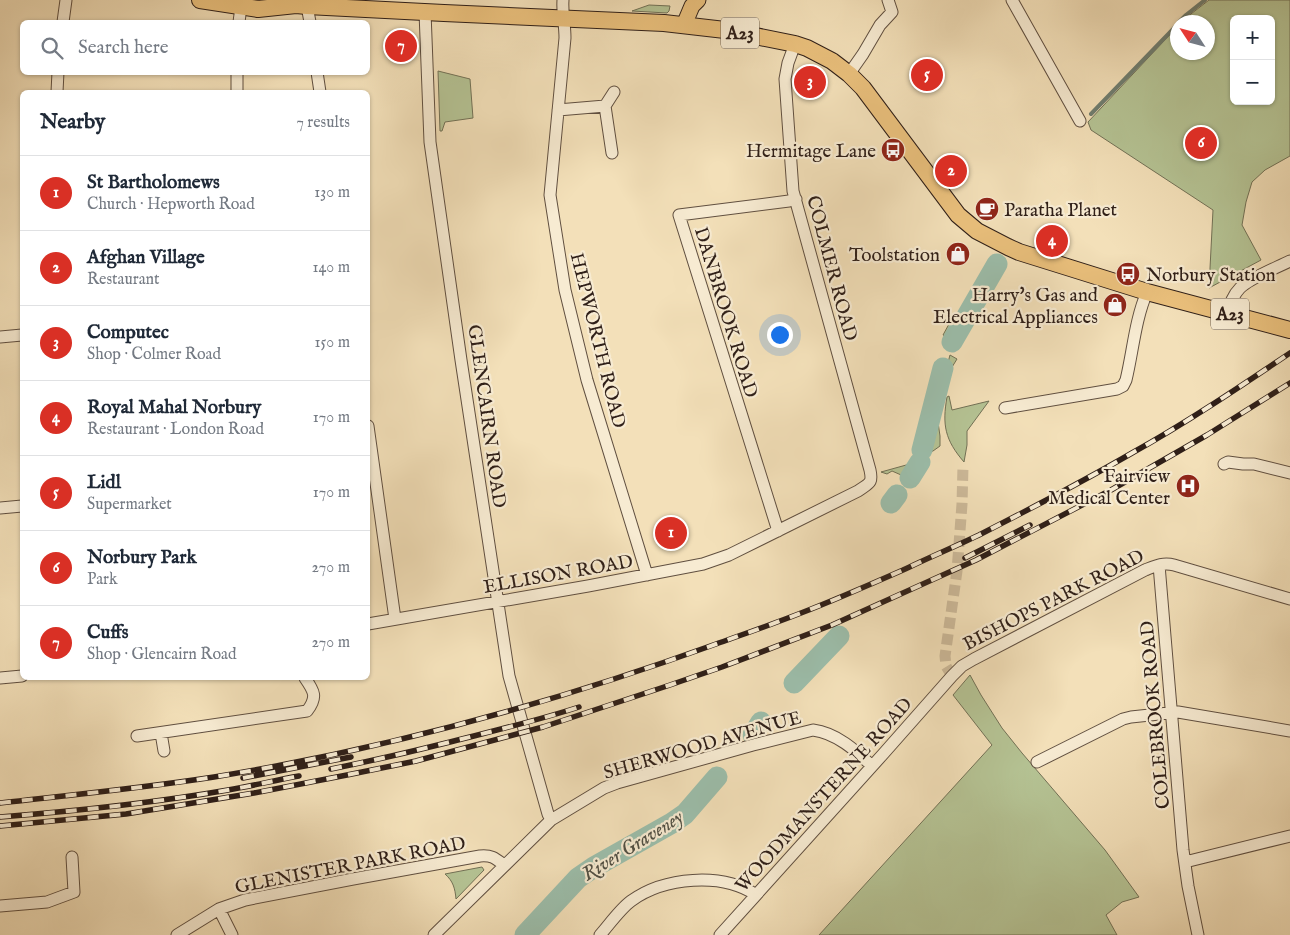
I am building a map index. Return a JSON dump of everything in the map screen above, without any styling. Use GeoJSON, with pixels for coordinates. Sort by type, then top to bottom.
{"type":"FeatureCollection","features":[{"type":"Feature","properties":{"kind":"highway","name":"A23"},"geometry":{"type":"LineString","coordinates":[[200,0],[240,15],[258,9],[302,5],[403,5],[425,12],[684,25],[725,30],[794,44],[815,51],[832,61],[864,88],[958,215],[977,231],[1008,247],[1046,261],[1147,292],[1290,330]]}},
{"type":"Feature","properties":{"kind":"highway","name":"A23"},"geometry":{"type":"LineString","coordinates":[[278,0],[302,5]]}},
{"type":"Feature","properties":{"kind":"main road"},"geometry":{"type":"LineString","coordinates":[[684,25],[692,6],[698,0]]}},
{"type":"Feature","properties":{"kind":"street"},"geometry":{"type":"LineString","coordinates":[[63,20],[66,0]]}},
{"type":"Feature","properties":{"kind":"street","name":"HEPWORTH ROAD"},"geometry":{"type":"LineString","coordinates":[[563,0],[562,19],[565,30],[550,195],[565,290],[587,380],[647,575]]}},
{"type":"Feature","properties":{"kind":"street"},"geometry":{"type":"LineString","coordinates":[[849,74],[880,25],[892,12],[888,0]]}},
{"type":"Feature","properties":{"kind":"street"},"geometry":{"type":"LineString","coordinates":[[1012,0],[1080,121]]}},
{"type":"Feature","properties":{"kind":"street"},"geometry":{"type":"LineString","coordinates":[[302,5],[309,20]]}},
{"type":"Feature","properties":{"kind":"street","name":"GLENCAIRN ROAD"},"geometry":{"type":"LineString","coordinates":[[425,12],[430,142],[475,457],[509,676],[551,820]]}},
{"type":"Feature","properties":{"kind":"street","name":"COLMER ROAD"},"geometry":{"type":"LineString","coordinates":[[794,44],[785,80],[794,191],[872,479],[871,482],[858,490]]}},
{"type":"Feature","properties":{"kind":"street"},"geometry":{"type":"LineString","coordinates":[[57,90],[58,75]]}},
{"type":"Feature","properties":{"kind":"street"},"geometry":{"type":"LineString","coordinates":[[237,75],[237,90]]}},
{"type":"Feature","properties":{"kind":"street"},"geometry":{"type":"LineString","coordinates":[[317,75],[320,90]]}},
{"type":"Feature","properties":{"kind":"street"},"geometry":{"type":"LineString","coordinates":[[612,153],[605,106],[614,92]]}},
{"type":"Feature","properties":{"kind":"street"},"geometry":{"type":"LineString","coordinates":[[558,110],[605,106]]}},
{"type":"Feature","properties":{"kind":"street","name":"DANBROOK ROAD"},"geometry":{"type":"LineString","coordinates":[[778,531],[679,215],[796,199]]}},
{"type":"Feature","properties":{"kind":"street"},"geometry":{"type":"LineString","coordinates":[[1227,313],[1234,296],[1241,287],[1290,261]]}},
{"type":"Feature","properties":{"kind":"street"},"geometry":{"type":"LineString","coordinates":[[1005,408],[1117,389],[1122,386],[1126,380],[1142,304],[1147,292]]}},
{"type":"Feature","properties":{"kind":"street"},"geometry":{"type":"LineString","coordinates":[[0,337],[20,335]]}},
{"type":"Feature","properties":{"kind":"street"},"geometry":{"type":"LineString","coordinates":[[370,440],[395,619]]}},
{"type":"Feature","properties":{"kind":"street"},"geometry":{"type":"LineString","coordinates":[[1224,464],[1228,462],[1254,464],[1290,473]]}},
{"type":"Feature","properties":{"kind":"street","name":"ELLISON ROAD"},"geometry":{"type":"LineString","coordinates":[[370,624],[703,564],[729,555],[858,490]]}},
{"type":"Feature","properties":{"kind":"street"},"geometry":{"type":"LineString","coordinates":[[0,508],[20,506]]}},
{"type":"Feature","properties":{"kind":"street","name":"BISHOPS PARK ROAD"},"geometry":{"type":"LineString","coordinates":[[952,676],[962,666],[974,659],[1145,570],[1159,565],[1174,565],[1290,599]]}},
{"type":"Feature","properties":{"kind":"street","name":"COLEBROOK ROAD"},"geometry":{"type":"LineString","coordinates":[[1159,565],[1185,862],[1198,935]]}},
{"type":"Feature","properties":{"kind":"street"},"geometry":{"type":"LineString","coordinates":[[0,678],[20,676]]}},
{"type":"Feature","properties":{"kind":"street","name":"WOODMANSTERNE ROAD"},"geometry":{"type":"LineString","coordinates":[[720,935],[952,676]]}},
{"type":"Feature","properties":{"kind":"street"},"geometry":{"type":"LineString","coordinates":[[138,736],[307,711],[314,699],[313,690],[306,680]]}},
{"type":"Feature","properties":{"kind":"street"},"geometry":{"type":"LineString","coordinates":[[1037,762],[1131,716],[1178,712],[1290,731]]}},
{"type":"Feature","properties":{"kind":"street","name":"SHERWOOD AVENUE"},"geometry":{"type":"LineString","coordinates":[[434,935],[551,820],[604,788],[616,783],[813,730],[821,731],[837,738],[872,766]]}},
{"type":"Feature","properties":{"kind":"street"},"geometry":{"type":"LineString","coordinates":[[161,733],[164,751]]}},
{"type":"Feature","properties":{"kind":"street"},"geometry":{"type":"LineString","coordinates":[[1185,862],[1290,836]]}},
{"type":"Feature","properties":{"kind":"street","name":"GLENISTER PARK ROAD"},"geometry":{"type":"LineString","coordinates":[[177,935],[219,909],[245,900],[480,856],[493,857],[504,865]]}},
{"type":"Feature","properties":{"kind":"street"},"geometry":{"type":"LineString","coordinates":[[0,906],[47,902],[74,892],[72,857]]}},
{"type":"Feature","properties":{"kind":"street"},"geometry":{"type":"LineString","coordinates":[[600,935],[630,902],[653,888],[683,882],[722,881],[742,887],[756,894]]}},
{"type":"Feature","properties":{"kind":"street"},"geometry":{"type":"LineString","coordinates":[[219,909],[232,935]]}},
{"type":"Feature","properties":{"kind":"green space"},"geometry":{"type":"Polygon","coordinates":[[[1209,0],[1290,0],[1290,156],[1265,170],[1252,182],[1242,225],[1261,260],[1209,288],[1213,210],[1091,130],[1088,122],[1170,34],[1170,60],[1215,60],[1215,15],[1190,15],[1209,0]]]}},
{"type":"Feature","properties":{"kind":"green space"},"geometry":{"type":"Polygon","coordinates":[[[649,5],[670,6],[667,13],[632,11],[649,5]]]}},
{"type":"Feature","properties":{"kind":"green space"},"geometry":{"type":"Polygon","coordinates":[[[438,71],[470,79],[473,118],[445,122],[442,131],[440,131],[438,71]]]}},
{"type":"Feature","properties":{"kind":"green space"},"geometry":{"type":"Polygon","coordinates":[[[968,311],[952,340],[943,335],[955,313],[968,311]]]}},
{"type":"Feature","properties":{"kind":"green space"},"geometry":{"type":"Polygon","coordinates":[[[950,355],[957,359],[949,372],[937,415],[940,446],[933,451],[925,453],[934,415],[950,355]]]}},
{"type":"Feature","properties":{"kind":"green space"},"geometry":{"type":"Polygon","coordinates":[[[949,396],[952,410],[989,401],[967,431],[964,462],[946,432],[945,416],[947,397],[949,396]]]}},
{"type":"Feature","properties":{"kind":"green space"},"geometry":{"type":"Polygon","coordinates":[[[917,462],[908,478],[892,471],[887,474],[881,472],[917,462]]]}},
{"type":"Feature","properties":{"kind":"green space"},"geometry":{"type":"Polygon","coordinates":[[[970,675],[1002,728],[1105,850],[1139,897],[1122,902],[1106,915],[1117,935],[819,935],[992,745],[953,695],[970,675]]]}},
{"type":"Feature","properties":{"kind":"green space"},"geometry":{"type":"Polygon","coordinates":[[[482,867],[484,870],[456,899],[453,885],[445,874],[482,867]]]}},
{"type":"Feature","properties":{"kind":"waterway"},"geometry":{"type":"LineString","coordinates":[[1186,15],[1205,0]]}},
{"type":"Feature","properties":{"kind":"waterway"},"geometry":{"type":"LineString","coordinates":[[1091,114],[1170,32]]}},
{"type":"Feature","properties":{"kind":"waterway","name":"River Graveney"},"geometry":{"type":"LineString","coordinates":[[952,342],[997,264]]}},
{"type":"Feature","properties":{"kind":"waterway","name":"River Graveney"},"geometry":{"type":"LineString","coordinates":[[922,450],[943,368]]}},
{"type":"Feature","properties":{"kind":"waterway","name":"River Graveney"},"geometry":{"type":"LineString","coordinates":[[910,478],[920,462]]}},
{"type":"Feature","properties":{"kind":"waterway","name":"River Graveney"},"geometry":{"type":"LineString","coordinates":[[891,503],[897,495]]}},
{"type":"Feature","properties":{"kind":"waterway","name":"River Graveney"},"geometry":{"type":"LineString","coordinates":[[794,683],[839,636]]}},
{"type":"Feature","properties":{"kind":"waterway","name":"River Graveney"},"geometry":{"type":"LineString","coordinates":[[753,735],[761,722]]}},
{"type":"Feature","properties":{"kind":"waterway","name":"River Graveney"},"geometry":{"type":"LineString","coordinates":[[525,935],[578,878],[685,814],[717,777]]}},
{"type":"Feature","properties":{"kind":"tunnel"},"geometry":{"type":"LineString","coordinates":[[952,676],[946,666],[945,656],[957,571],[963,466]]}},
{"type":"Feature","properties":{"kind":"railway"},"geometry":{"type":"LineString","coordinates":[[0,803],[187,781],[342,753],[531,705],[655,666],[826,603],[979,535],[1152,442],[1290,353]]}},
{"type":"Feature","properties":{"kind":"railway"},"geometry":{"type":"LineString","coordinates":[[0,826],[126,814],[254,793],[416,761],[543,727],[670,685],[832,625],[976,560],[1111,490],[1207,435],[1290,383]]}},
{"type":"Feature","properties":{"kind":"railway"},"geometry":{"type":"LineString","coordinates":[[965,558],[1030,525]]}},
{"type":"Feature","properties":{"kind":"railway"},"geometry":{"type":"LineString","coordinates":[[331,769],[450,742],[579,707]]}},
{"type":"Feature","properties":{"kind":"railway"},"geometry":{"type":"LineString","coordinates":[[243,778],[351,757]]}},
{"type":"Feature","properties":{"kind":"railway"},"geometry":{"type":"LineString","coordinates":[[0,817],[171,799],[299,776]]}},
{"type":"Feature","properties":{"kind":"place","name":"Cuffs"},"geometry":{"type":"Point","coordinates":[401,46]}},
{"type":"Feature","properties":{"kind":"place","name":"Lidl"},"geometry":{"type":"Point","coordinates":[927,75]}},
{"type":"Feature","properties":{"kind":"place","name":"Computec"},"geometry":{"type":"Point","coordinates":[810,82]}},
{"type":"Feature","properties":{"kind":"place","name":"Norbury Park"},"geometry":{"type":"Point","coordinates":[1201,143]}},
{"type":"Feature","properties":{"kind":"place","name":"Hermitage Lane"},"geometry":{"type":"Point","coordinates":[893,150]}},
{"type":"Feature","properties":{"kind":"place","name":"Afghan Village"},"geometry":{"type":"Point","coordinates":[951,171]}},
{"type":"Feature","properties":{"kind":"place","name":"Paratha Planet"},"geometry":{"type":"Point","coordinates":[987,209]}},
{"type":"Feature","properties":{"kind":"place","name":"Royal Mahal Norbury"},"geometry":{"type":"Point","coordinates":[1052,241]}},
{"type":"Feature","properties":{"kind":"place","name":"Toolstation"},"geometry":{"type":"Point","coordinates":[958,254]}},
{"type":"Feature","properties":{"kind":"place","name":"Norbury Station"},"geometry":{"type":"Point","coordinates":[1128,274]}},
{"type":"Feature","properties":{"kind":"place","name":"Harry's Gas and Electrical Appliances"},"geometry":{"type":"Point","coordinates":[1115,305]}},
{"type":"Feature","properties":{"kind":"place","name":"Fairview Medical Center"},"geometry":{"type":"Point","coordinates":[1188,486]}},
{"type":"Feature","properties":{"kind":"place","name":"St Bartholomews"},"geometry":{"type":"Point","coordinates":[671,533]}}]}
